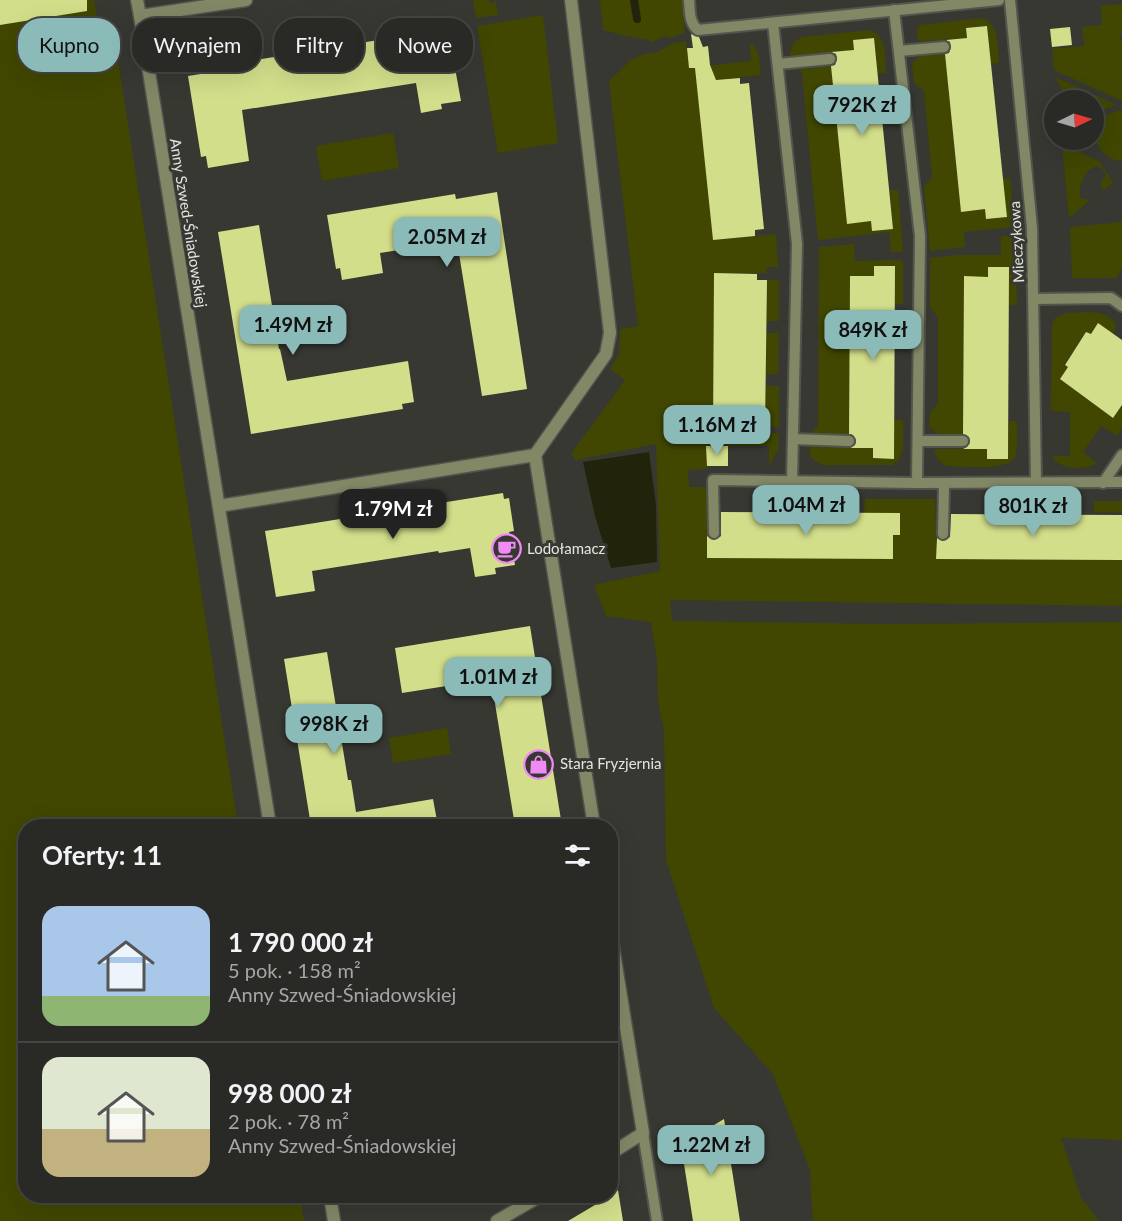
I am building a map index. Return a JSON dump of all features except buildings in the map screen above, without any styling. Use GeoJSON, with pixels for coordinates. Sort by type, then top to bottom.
{"type":"FeatureCollection","features":[{"type":"Feature","properties":{"kind":"street","name":"Anny Szwed-Śniadowskiej"},"geometry":{"type":"LineString","coordinates":[[137,0],[269,819]]}},
{"type":"Feature","properties":{"kind":"street"},"geometry":{"type":"LineString","coordinates":[[140,16],[246,0]]}},
{"type":"Feature","properties":{"kind":"street"},"geometry":{"type":"LineString","coordinates":[[571,0],[610,344],[606,354],[535,455],[593,819]]}},
{"type":"Feature","properties":{"kind":"street"},"geometry":{"type":"LineString","coordinates":[[219,506],[535,455]]}},
{"type":"Feature","properties":{"kind":"street"},"geometry":{"type":"LineString","coordinates":[[618,978],[643,1133],[618,1149]]}},
{"type":"Feature","properties":{"kind":"street"},"geometry":{"type":"LineString","coordinates":[[331,1203],[334,1221]]}},
{"type":"Feature","properties":{"kind":"street"},"geometry":{"type":"LineString","coordinates":[[497,1221],[528,1203]]}},
{"type":"Feature","properties":{"kind":"lane"},"geometry":{"type":"LineString","coordinates":[[689,0],[691,19],[698,30],[894,10],[920,4],[999,0]]}},
{"type":"Feature","properties":{"kind":"lane","name":"Mieczykowa"},"geometry":{"type":"LineString","coordinates":[[1010,0],[1032,228],[1035,300],[1036,482]]}},
{"type":"Feature","properties":{"kind":"lane"},"geometry":{"type":"LineString","coordinates":[[894,10],[920,236],[917,483]]}},
{"type":"Feature","properties":{"kind":"lane"},"geometry":{"type":"LineString","coordinates":[[773,23],[798,244],[792,482]]}},
{"type":"Feature","properties":{"kind":"lane"},"geometry":{"type":"LineString","coordinates":[[899,51],[944,47]]}},
{"type":"Feature","properties":{"kind":"lane"},"geometry":{"type":"LineString","coordinates":[[778,64],[830,59]]}},
{"type":"Feature","properties":{"kind":"lane"},"geometry":{"type":"LineString","coordinates":[[1035,300],[1111,298],[1122,306]]}},
{"type":"Feature","properties":{"kind":"lane"},"geometry":{"type":"LineString","coordinates":[[793,439],[849,441]]}},
{"type":"Feature","properties":{"kind":"lane"},"geometry":{"type":"LineString","coordinates":[[918,441],[963,441]]}},
{"type":"Feature","properties":{"kind":"lane"},"geometry":{"type":"LineString","coordinates":[[1103,483],[1122,455]]}},
{"type":"Feature","properties":{"kind":"lane"},"geometry":{"type":"LineString","coordinates":[[714,533],[714,480],[917,483],[1122,482]]}},
{"type":"Feature","properties":{"kind":"lane"},"geometry":{"type":"LineString","coordinates":[[943,534],[944,483]]}},
{"type":"Feature","properties":{"kind":"lane"},"geometry":{"type":"LineString","coordinates":[[643,1133],[657,1221]]}},
{"type":"Feature","properties":{"kind":"green space"},"geometry":{"type":"Polygon","coordinates":[[[0,0],[94,0],[97,18],[18,18],[18,72],[120,72],[237,819],[18,819],[18,1203],[301,1203],[304,1221],[0,1221],[0,0]]]}},
{"type":"Feature","properties":{"kind":"green space"},"geometry":{"type":"Polygon","coordinates":[[[473,0],[496,2],[498,15],[476,18],[473,0]]]}},
{"type":"Feature","properties":{"kind":"green space"},"geometry":{"type":"Polygon","coordinates":[[[600,0],[682,0],[685,32],[652,42],[644,38],[643,40],[603,30],[600,0]]]}},
{"type":"Feature","properties":{"kind":"green space"},"geometry":{"type":"Polygon","coordinates":[[[1122,4],[1122,33],[1119,39],[1122,40],[1122,101],[1104,93],[1104,90],[1098,90],[1054,70],[1052,49],[1084,46],[1082,27],[1102,25],[1101,6],[1122,4]]]}},
{"type":"Feature","properties":{"kind":"green space"},"geometry":{"type":"Polygon","coordinates":[[[543,15],[558,143],[498,153],[477,26],[543,15]]]}},
{"type":"Feature","properties":{"kind":"green space"},"geometry":{"type":"Polygon","coordinates":[[[982,18],[988,21],[995,30],[999,63],[991,64],[987,26],[966,28],[967,38],[919,41],[917,33],[919,25],[982,18]]]}},
{"type":"Feature","properties":{"kind":"green space"},"geometry":{"type":"Polygon","coordinates":[[[870,30],[880,37],[882,42],[886,73],[877,73],[874,38],[853,40],[854,50],[790,56],[793,43],[802,37],[870,30]]]}},
{"type":"Feature","properties":{"kind":"green space"},"geometry":{"type":"Polygon","coordinates":[[[686,41],[689,68],[751,61],[750,43],[758,53],[761,75],[697,82],[713,240],[776,234],[778,267],[767,267],[766,273],[715,274],[713,432],[710,434],[779,433],[778,450],[769,464],[769,446],[707,446],[707,469],[688,470],[689,487],[707,487],[707,558],[900,535],[900,514],[864,513],[865,499],[935,499],[937,559],[1122,560],[1122,606],[670,600],[672,621],[886,624],[1122,622],[1122,1140],[1061,1138],[1081,1198],[1099,1221],[813,1221],[810,1170],[773,1074],[714,1008],[666,860],[664,730],[658,701],[657,659],[651,622],[606,616],[594,585],[660,571],[656,444],[576,460],[571,454],[625,380],[610,369],[619,354],[620,329],[638,326],[609,81],[632,59],[658,52],[671,44],[686,41]]]}},
{"type":"Feature","properties":{"kind":"green space"},"geometry":{"type":"Polygon","coordinates":[[[945,53],[946,65],[950,65],[948,84],[951,117],[956,117],[953,135],[961,211],[985,209],[986,219],[1007,217],[1003,179],[1010,178],[1014,225],[1013,227],[964,232],[965,247],[930,251],[924,187],[932,177],[924,91],[914,83],[912,63],[920,56],[945,53]]]}},
{"type":"Feature","properties":{"kind":"green space"},"geometry":{"type":"Polygon","coordinates":[[[831,66],[847,223],[871,221],[872,231],[893,229],[890,190],[898,190],[903,251],[901,252],[891,252],[889,232],[818,240],[802,73],[798,70],[831,66]]]}},
{"type":"Feature","properties":{"kind":"green space"},"geometry":{"type":"Polygon","coordinates":[[[1055,77],[1084,90],[1062,90],[1055,77]]]}},
{"type":"Feature","properties":{"kind":"green space"},"geometry":{"type":"Polygon","coordinates":[[[1104,99],[1116,105],[1105,109],[1104,99]]]}},
{"type":"Feature","properties":{"kind":"green space"},"geometry":{"type":"Polygon","coordinates":[[[1122,110],[1122,161],[1111,158],[1102,150],[1104,150],[1104,118],[1111,113],[1122,110]]]}},
{"type":"Feature","properties":{"kind":"green space"},"geometry":{"type":"Polygon","coordinates":[[[393,133],[399,168],[322,181],[316,146],[393,133]]]}},
{"type":"Feature","properties":{"kind":"green space"},"geometry":{"type":"Polygon","coordinates":[[[1063,150],[1075,150],[1099,161],[1113,183],[1102,191],[1101,182],[1106,176],[1103,169],[1100,169],[1098,165],[1089,171],[1080,187],[1080,198],[1090,200],[1069,218],[1063,150]]]}},
{"type":"Feature","properties":{"kind":"green space"},"geometry":{"type":"Polygon","coordinates":[[[1122,222],[1122,267],[1117,278],[1072,278],[1070,227],[1122,222]]]}},
{"type":"Feature","properties":{"kind":"green space"},"geometry":{"type":"Polygon","coordinates":[[[1001,236],[1015,236],[1017,305],[1009,305],[1009,267],[988,267],[988,277],[964,277],[963,434],[938,434],[929,427],[930,412],[938,404],[938,317],[930,308],[930,258],[958,255],[1001,255],[1001,236]]]}},
{"type":"Feature","properties":{"kind":"green space"},"geometry":{"type":"Polygon","coordinates":[[[854,244],[855,261],[900,260],[903,262],[903,304],[895,304],[895,266],[874,276],[850,276],[849,353],[854,353],[854,371],[849,371],[849,435],[810,434],[818,426],[819,247],[854,244]]]}},
{"type":"Feature","properties":{"kind":"green space"},"geometry":{"type":"Polygon","coordinates":[[[767,280],[779,280],[779,321],[766,321],[767,280]]]}},
{"type":"Feature","properties":{"kind":"green space"},"geometry":{"type":"Polygon","coordinates":[[[1067,313],[1100,313],[1116,324],[1114,334],[1098,324],[1091,334],[1086,332],[1064,365],[1068,367],[1060,378],[1113,418],[1122,405],[1122,428],[1117,436],[1101,426],[1083,452],[1097,463],[1080,468],[1062,465],[1052,456],[1070,456],[1070,412],[1051,411],[1052,324],[1055,318],[1067,313]]]}},
{"type":"Feature","properties":{"kind":"green space"},"geometry":{"type":"Polygon","coordinates":[[[766,333],[779,333],[778,374],[766,374],[766,333]]]}},
{"type":"Feature","properties":{"kind":"green space"},"geometry":{"type":"Polygon","coordinates":[[[766,386],[779,386],[779,427],[765,427],[766,386]]]}},
{"type":"Feature","properties":{"kind":"green space"},"geometry":{"type":"Polygon","coordinates":[[[894,420],[903,420],[903,449],[899,460],[892,465],[822,465],[811,458],[809,447],[873,448],[873,458],[894,459],[894,420]]]}},
{"type":"Feature","properties":{"kind":"green space"},"geometry":{"type":"Polygon","coordinates":[[[1009,421],[1017,421],[1017,446],[1012,460],[1005,464],[985,467],[946,466],[938,460],[934,451],[937,449],[987,449],[987,459],[1008,459],[1009,421]]]}},
{"type":"Feature","properties":{"kind":"green space"},"geometry":{"type":"Polygon","coordinates":[[[761,498],[801,498],[801,513],[761,512],[761,498]]]}},
{"type":"Feature","properties":{"kind":"green space"},"geometry":{"type":"Polygon","coordinates":[[[813,498],[853,499],[853,513],[812,513],[813,498]]]}},
{"type":"Feature","properties":{"kind":"green space"},"geometry":{"type":"Polygon","coordinates":[[[990,500],[1030,500],[1030,515],[990,514],[990,500]]]}},
{"type":"Feature","properties":{"kind":"green space"},"geometry":{"type":"Polygon","coordinates":[[[1043,500],[1082,501],[1082,515],[1042,514],[1043,500]]]}},
{"type":"Feature","properties":{"kind":"green space"},"geometry":{"type":"Polygon","coordinates":[[[1094,501],[1122,501],[1122,512],[1094,512],[1094,501]]]}},
{"type":"Feature","properties":{"kind":"green space"},"geometry":{"type":"Polygon","coordinates":[[[447,728],[451,754],[393,763],[389,738],[447,728]]]}},
{"type":"Feature","properties":{"kind":"shaded area"},"geometry":{"type":"Polygon","coordinates":[[[649,452],[656,505],[657,562],[611,568],[595,516],[583,462],[649,452]]]}},
{"type":"Feature","properties":{"kind":"waterway"},"geometry":{"type":"LineString","coordinates":[[634,0],[637,19]]}},
{"type":"Feature","properties":{"kind":"place","name":"Lodołamacz"},"geometry":{"type":"Point","coordinates":[506,549]}},
{"type":"Feature","properties":{"kind":"place","name":"Stara Fryzjernia"},"geometry":{"type":"Point","coordinates":[539,764]}}]}
